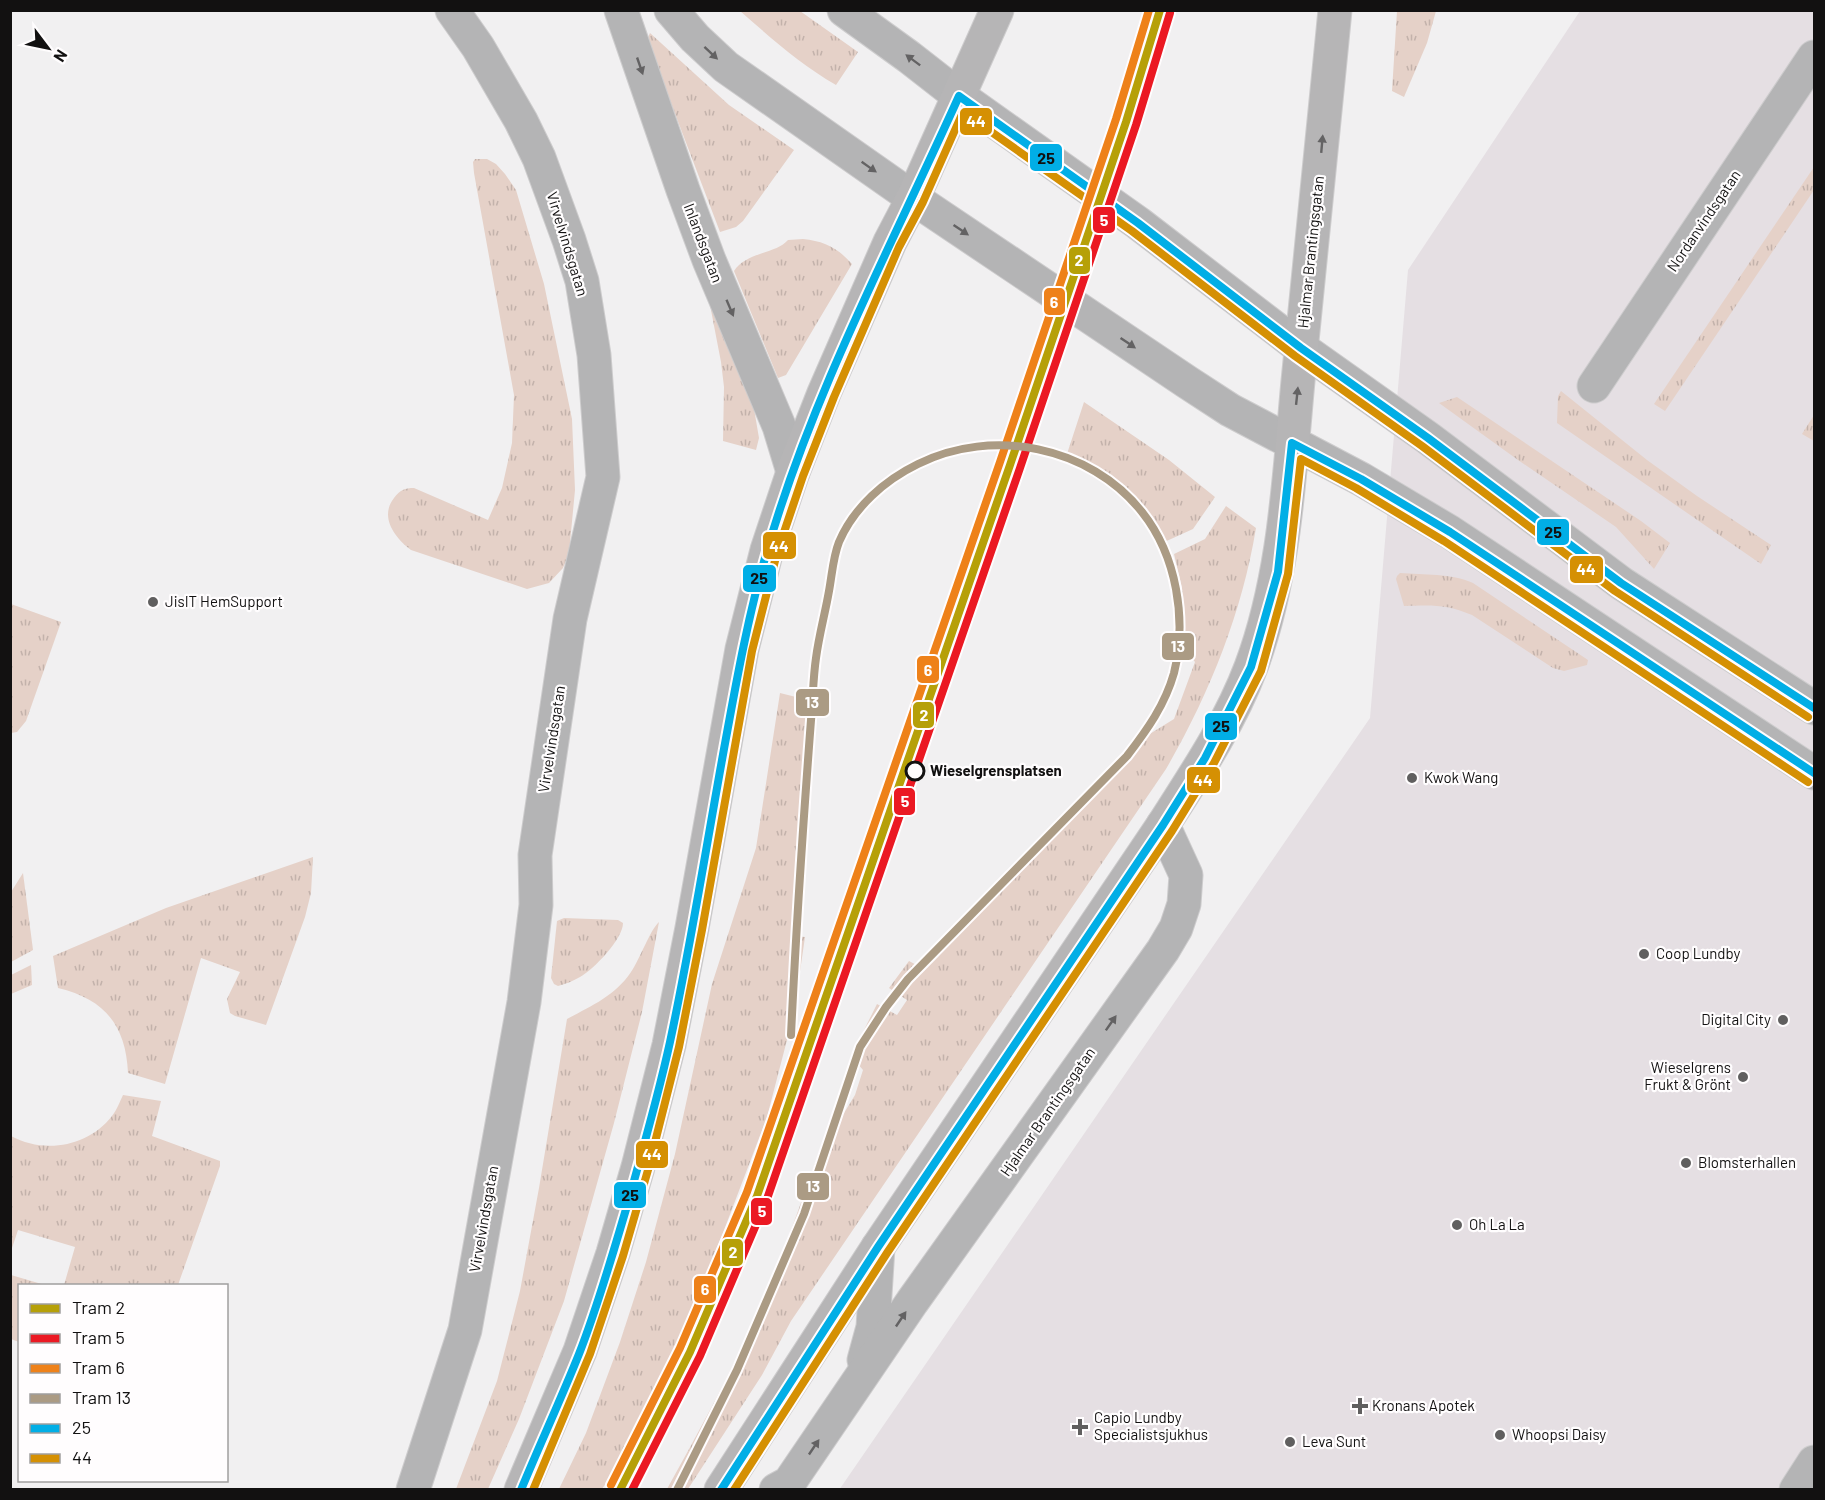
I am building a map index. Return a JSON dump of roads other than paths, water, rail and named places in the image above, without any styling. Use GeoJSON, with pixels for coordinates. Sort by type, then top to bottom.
{"type":"FeatureCollection","features":[{"type":"Feature","properties":{"kind":"main road"},"geometry":{"type":"LineString","coordinates":[[521,1490],[580,1351],[613,1253],[638,1167],[671,1034],[742,649],[767,550],[793,472],[824,393],[890,242],[913,198],[997,10]]}},
{"type":"Feature","properties":{"kind":"main road","name":"Hjalmar Brantingsgatan"},"geometry":{"type":"LineString","coordinates":[[721,1490],[878,1247],[1163,825],[1205,758],[1251,667],[1278,572],[1335,10]]}},
{"type":"Feature","properties":{"kind":"street","name":"Virvelvindsgatan"},"geometry":{"type":"LineString","coordinates":[[412,1490],[465,1330],[524,1002],[536,905],[535,855],[570,619],[603,477],[594,355],[582,281],[569,240],[530,140],[478,47],[452,10]]}},
{"type":"Feature","properties":{"kind":"street","name":"Inlandsgatan"},"geometry":{"type":"LineString","coordinates":[[621,10],[709,260],[779,426],[793,472]]}},
{"type":"Feature","properties":{"kind":"street"},"geometry":{"type":"LineString","coordinates":[[671,10],[695,38],[726,67],[913,198],[1187,382],[1230,410],[1361,479],[1450,532],[1815,773]]}},
{"type":"Feature","properties":{"kind":"street"},"geometry":{"type":"LineString","coordinates":[[844,10],[959,96],[1138,223],[1301,348],[1428,438],[1620,583],[1815,708]]}},
{"type":"Feature","properties":{"kind":"street","name":"Nordanvindsgatan"},"geometry":{"type":"LineString","coordinates":[[1594,386],[1815,57]]}},
{"type":"Feature","properties":{"kind":"street","name":"Hjalmar Brantingsgatan"},"geometry":{"type":"LineString","coordinates":[[776,1490],[789,1483],[912,1302],[1163,950],[1176,927],[1184,904],[1186,875],[1163,825]]}},
{"type":"Feature","properties":{"kind":"street","name":"Hjalmar Brantingsgatan"},"geometry":{"type":"LineString","coordinates":[[857,1385],[873,1327],[878,1247]]}},
{"type":"Feature","properties":{"kind":"tram line","name":"6"},"geometry":{"type":"LineString","coordinates":[[611,1485],[680,1348],[747,1192],[1000,462],[1116,119],[1149,10]]}},
{"type":"Feature","properties":{"kind":"tram line","name":"2"},"geometry":{"type":"LineString","coordinates":[[620,1490],[690,1352],[757,1196],[1010,465],[1126,122],[1160,10]]}},
{"type":"Feature","properties":{"kind":"tram line","name":"5"},"geometry":{"type":"LineString","coordinates":[[632,1490],[700,1356],[767,1199],[1020,468],[1136,125],[1170,13]]}},
{"type":"Feature","properties":{"kind":"tram line","name":"13"},"geometry":{"type":"LineString","coordinates":[[677,1490],[737,1370],[804,1214],[860,1047],[886,1007],[908,979],[1127,756],[1148,727],[1166,696],[1174,673],[1179,632],[1179,610],[1171,568],[1164,548],[1142,512],[1120,489],[1095,471],[1068,458],[1038,449],[1008,446],[977,447],[947,453],[918,464],[882,486],[862,506],[845,529],[835,554],[815,666],[791,1035]]}},
{"type":"Feature","properties":{"kind":"place","name":"JisIT HemSupport"},"geometry":{"type":"Point","coordinates":[153,602]}},
{"type":"Feature","properties":{"kind":"place","name":"Wieselgrensplatsen"},"geometry":{"type":"Point","coordinates":[915,771]}},
{"type":"Feature","properties":{"kind":"place","name":"Kwok Wang"},"geometry":{"type":"Point","coordinates":[1412,778]}},
{"type":"Feature","properties":{"kind":"place","name":"Coop Lundby"},"geometry":{"type":"Point","coordinates":[1644,954]}},
{"type":"Feature","properties":{"kind":"place","name":"Digital City"},"geometry":{"type":"Point","coordinates":[1783,1020]}},
{"type":"Feature","properties":{"kind":"place","name":"Wieselgrens Frukt & Grönt"},"geometry":{"type":"Point","coordinates":[1743,1077]}},
{"type":"Feature","properties":{"kind":"place","name":"Blomsterhallen"},"geometry":{"type":"Point","coordinates":[1686,1163]}},
{"type":"Feature","properties":{"kind":"place","name":"Oh La La"},"geometry":{"type":"Point","coordinates":[1457,1225]}},
{"type":"Feature","properties":{"kind":"place","name":"Kronans Apotek"},"geometry":{"type":"Point","coordinates":[1360,1406]}},
{"type":"Feature","properties":{"kind":"place","name":"Capio Lundby Specialistsjukhus"},"geometry":{"type":"Point","coordinates":[1080,1427]}},
{"type":"Feature","properties":{"kind":"place","name":"Whoopsi Daisy"},"geometry":{"type":"Point","coordinates":[1500,1435]}},
{"type":"Feature","properties":{"kind":"place","name":"Leva Sunt"},"geometry":{"type":"Point","coordinates":[1290,1442]}}]}
